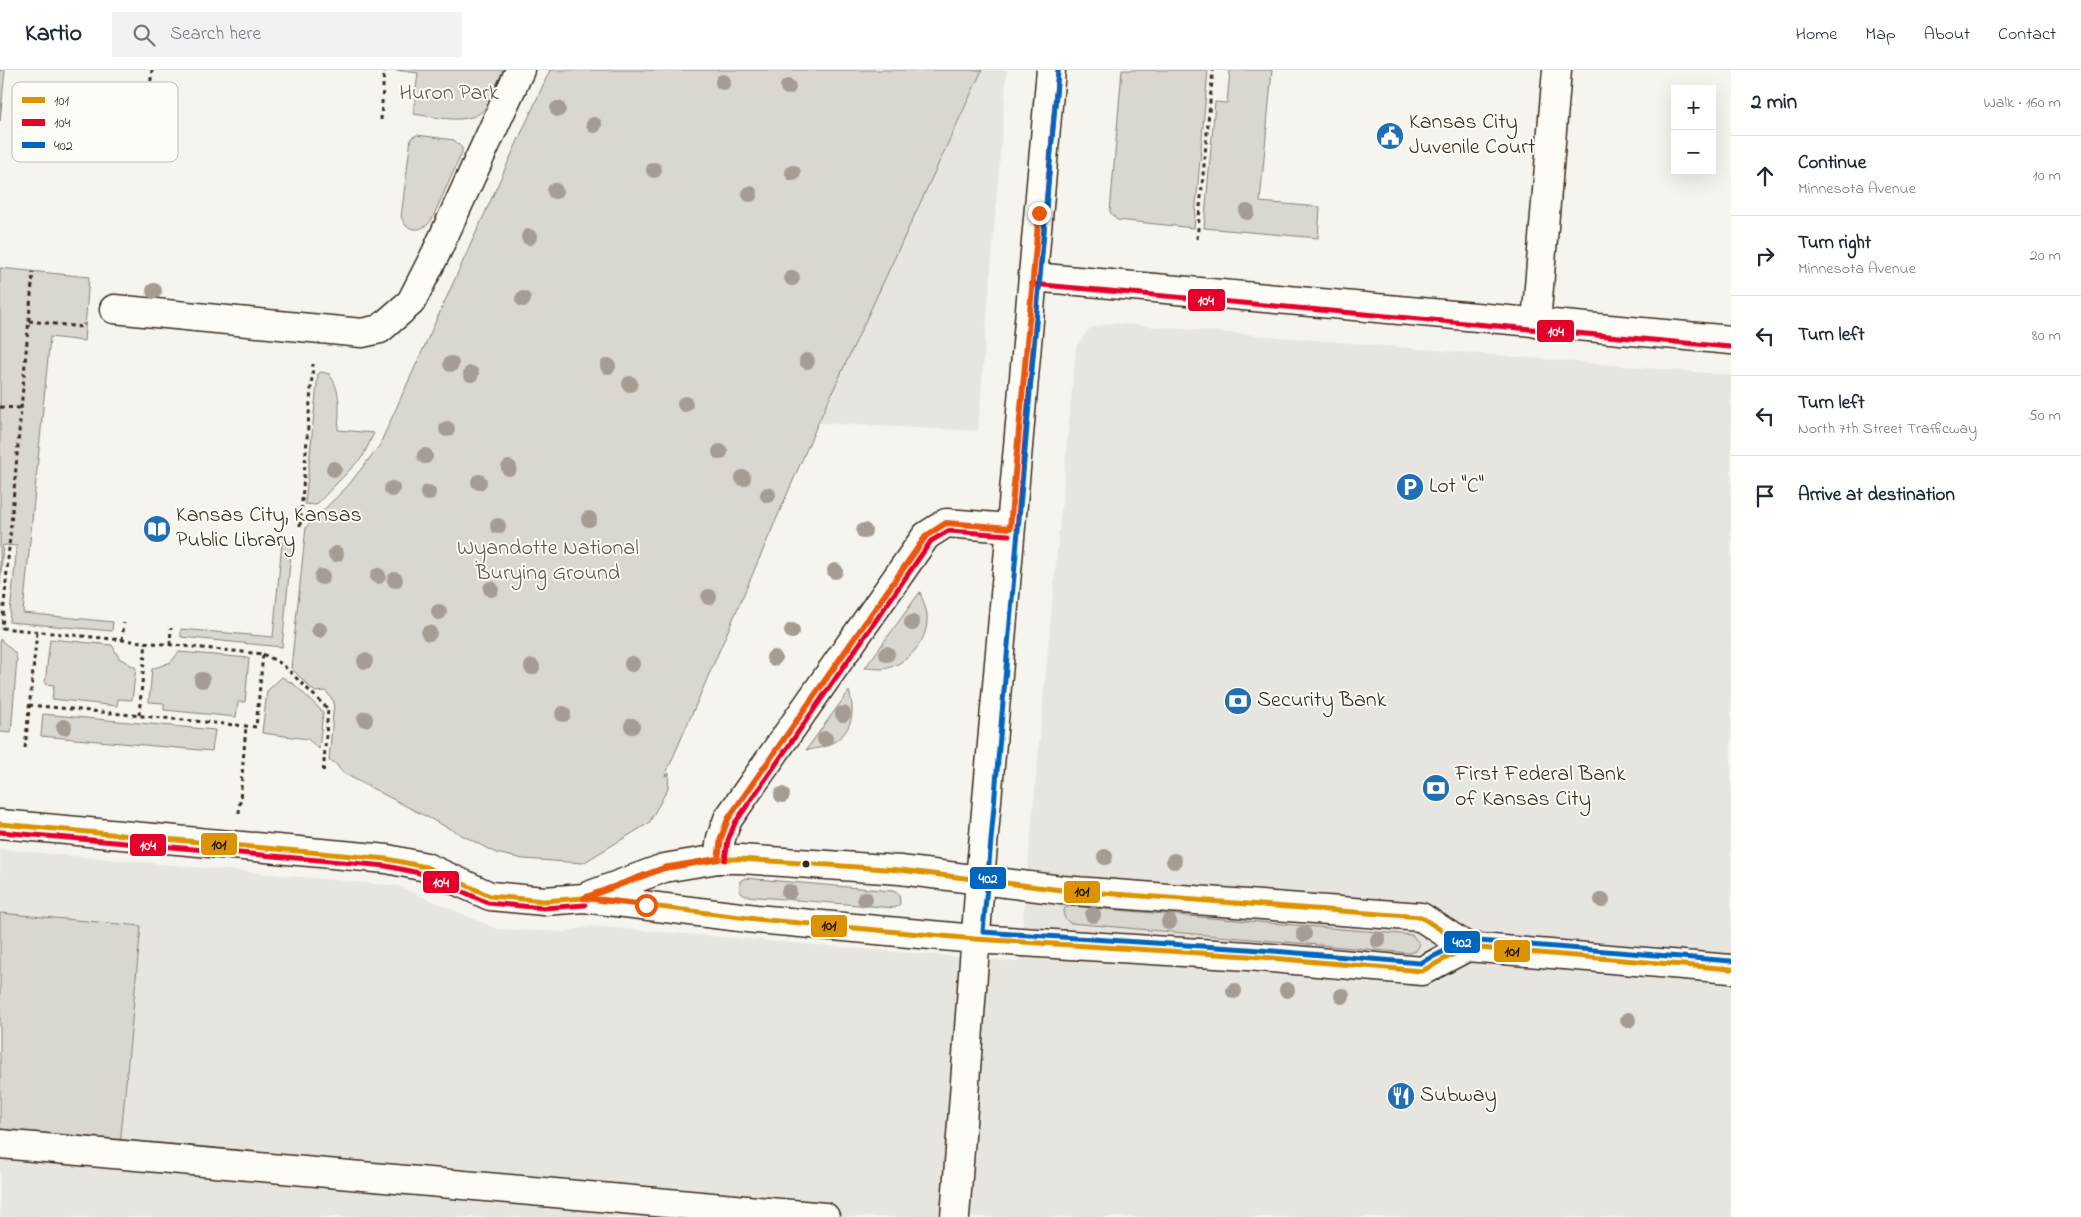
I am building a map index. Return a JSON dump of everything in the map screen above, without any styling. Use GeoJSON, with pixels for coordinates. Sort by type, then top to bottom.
{"type":"FeatureCollection","features":[{"type":"Feature","properties":{"kind":"main road"},"geometry":{"type":"LineString","coordinates":[[114,309],[362,333],[380,329],[410,302],[436,253],[520,70]]}},
{"type":"Feature","properties":{"kind":"main road"},"geometry":{"type":"LineString","coordinates":[[955,1217],[975,939],[1051,70]]}},
{"type":"Feature","properties":{"kind":"main road"},"geometry":{"type":"LineString","coordinates":[[1536,323],[1557,70]]}},
{"type":"Feature","properties":{"kind":"main road"},"geometry":{"type":"LineString","coordinates":[[1033,277],[1731,340]]}},
{"type":"Feature","properties":{"kind":"main road"},"geometry":{"type":"LineString","coordinates":[[718,859],[721,838],[728,819],[926,536],[946,523],[1010,528]]}},
{"type":"Feature","properties":{"kind":"main road"},"geometry":{"type":"LineString","coordinates":[[0,824],[387,859],[426,867],[490,896],[544,901],[584,898],[756,919],[975,939],[1248,956],[1422,971],[1467,947]]}},
{"type":"Feature","properties":{"kind":"main road"},"geometry":{"type":"LineString","coordinates":[[584,898],[664,868],[718,859],[900,870],[1062,890],[1421,917],[1467,947],[1731,969]]}},
{"type":"Feature","properties":{"kind":"main road"},"geometry":{"type":"LineString","coordinates":[[0,1144],[825,1217]]}},
{"type":"Feature","properties":{"kind":"path"},"geometry":{"type":"LineString","coordinates":[[381,120],[384,70]]}},
{"type":"Feature","properties":{"kind":"path"},"geometry":{"type":"LineString","coordinates":[[1197,239],[1213,70]]}},
{"type":"Feature","properties":{"kind":"path"},"geometry":{"type":"LineString","coordinates":[[33,272],[2,628],[263,654],[282,664],[328,709],[323,774]]}},
{"type":"Feature","properties":{"kind":"path"},"geometry":{"type":"LineString","coordinates":[[29,321],[82,327],[86,321]]}},
{"type":"Feature","properties":{"kind":"path"},"geometry":{"type":"LineString","coordinates":[[300,526],[314,364]]}},
{"type":"Feature","properties":{"kind":"path"},"geometry":{"type":"LineString","coordinates":[[0,406],[20,408]]}},
{"type":"Feature","properties":{"kind":"path"},"geometry":{"type":"LineString","coordinates":[[122,640],[124,623]]}},
{"type":"Feature","properties":{"kind":"path"},"geometry":{"type":"LineString","coordinates":[[170,645],[171,628]]}},
{"type":"Feature","properties":{"kind":"path"},"geometry":{"type":"LineString","coordinates":[[25,748],[36,632]]}},
{"type":"Feature","properties":{"kind":"path"},"geometry":{"type":"LineString","coordinates":[[139,715],[146,642]]}},
{"type":"Feature","properties":{"kind":"path"},"geometry":{"type":"LineString","coordinates":[[29,705],[256,727],[263,654]]}},
{"type":"Feature","properties":{"kind":"path"},"geometry":{"type":"LineString","coordinates":[[239,814],[246,726]]}},
{"type":"Feature","properties":{"kind":"shaded area"},"geometry":{"type":"Polygon","coordinates":[[[982,70],[1007,70],[978,431],[818,423],[982,70]]]}},
{"type":"Feature","properties":{"kind":"shaded area"},"geometry":{"type":"Polygon","coordinates":[[[1112,323],[1731,375],[1731,1217],[0,1217],[0,849],[398,886],[497,929],[564,932],[591,926],[1019,962],[1076,347],[1090,328],[1112,323]]]}},
{"type":"Feature","properties":{"kind":"green space"},"geometry":{"type":"Polygon","coordinates":[[[0,70],[5,70],[0,121],[0,70]]]}},
{"type":"Feature","properties":{"kind":"green space","name":"Huron Park"},"geometry":{"type":"Polygon","coordinates":[[[395,70],[504,70],[487,106],[481,113],[463,119],[452,119],[413,114],[418,73],[395,70]]]}},
{"type":"Feature","properties":{"kind":"green space","name":"Wyandotte National Burying Ground"},"geometry":{"type":"Polygon","coordinates":[[[550,70],[982,70],[818,423],[665,776],[669,773],[668,788],[649,823],[583,863],[523,859],[496,853],[343,773],[334,762],[329,761],[334,702],[326,691],[315,692],[291,668],[306,527],[347,487],[379,446],[550,70]]]}},
{"type":"Feature","properties":{"kind":"green space"},"geometry":{"type":"Polygon","coordinates":[[[1122,70],[1208,70],[1194,228],[1117,220],[1110,212],[1122,70]]]}},
{"type":"Feature","properties":{"kind":"green space"},"geometry":{"type":"Polygon","coordinates":[[[1230,70],[1272,70],[1260,202],[1320,207],[1318,238],[1204,228],[1215,102],[1227,103],[1230,70]]]}},
{"type":"Feature","properties":{"kind":"green space"},"geometry":{"type":"Polygon","coordinates":[[[417,135],[454,140],[462,148],[462,153],[432,219],[424,227],[413,229],[406,226],[401,217],[411,138],[417,135]]]}},
{"type":"Feature","properties":{"kind":"green space"},"geometry":{"type":"Polygon","coordinates":[[[0,268],[89,277],[84,341],[50,337],[23,613],[113,622],[112,631],[9,622],[17,546],[3,545],[0,586],[0,268]]]}},
{"type":"Feature","properties":{"kind":"green space"},"geometry":{"type":"Polygon","coordinates":[[[321,372],[329,374],[336,387],[339,401],[338,430],[374,433],[363,456],[316,505],[305,504],[318,374],[321,372]]]}},
{"type":"Feature","properties":{"kind":"green space"},"geometry":{"type":"Polygon","coordinates":[[[282,542],[292,542],[282,647],[181,637],[181,629],[273,637],[282,542]]]}},
{"type":"Feature","properties":{"kind":"green space"},"geometry":{"type":"Polygon","coordinates":[[[920,592],[927,615],[927,624],[922,640],[917,648],[896,665],[879,669],[865,668],[920,592]]]}},
{"type":"Feature","properties":{"kind":"green space"},"geometry":{"type":"Polygon","coordinates":[[[0,639],[15,653],[17,659],[11,733],[0,732],[0,639]]]}},
{"type":"Feature","properties":{"kind":"green space"},"geometry":{"type":"Polygon","coordinates":[[[50,639],[112,645],[119,658],[136,668],[132,700],[118,699],[117,706],[52,699],[54,685],[45,684],[50,639]]]}},
{"type":"Feature","properties":{"kind":"green space"},"geometry":{"type":"Polygon","coordinates":[[[179,652],[249,658],[245,702],[238,702],[236,717],[164,710],[164,703],[149,702],[152,669],[171,662],[179,652]]]}},
{"type":"Feature","properties":{"kind":"green space"},"geometry":{"type":"Polygon","coordinates":[[[282,677],[295,685],[323,712],[319,749],[308,739],[262,733],[267,691],[282,677]]]}},
{"type":"Feature","properties":{"kind":"green space"},"geometry":{"type":"Polygon","coordinates":[[[849,691],[852,715],[845,732],[829,744],[806,750],[849,691]]]}},
{"type":"Feature","properties":{"kind":"green space"},"geometry":{"type":"Polygon","coordinates":[[[43,714],[215,730],[212,751],[41,736],[43,714]]]}},
{"type":"Feature","properties":{"kind":"green space"},"geometry":{"type":"Polygon","coordinates":[[[745,878],[893,891],[899,894],[900,904],[895,908],[746,896],[740,893],[740,881],[745,878]]]}},
{"type":"Feature","properties":{"kind":"green space"},"geometry":{"type":"Polygon","coordinates":[[[1070,906],[1412,935],[1420,944],[1416,951],[1410,953],[1070,923],[1065,918],[1064,913],[1065,908],[1070,906]]]}},
{"type":"Feature","properties":{"kind":"green space"},"geometry":{"type":"Polygon","coordinates":[[[0,913],[141,926],[120,1146],[0,1135],[0,913]]]}},
{"type":"Feature","properties":{"kind":"transit line","name":"104"},"geometry":{"type":"LineString","coordinates":[[1017,529],[1058,71]]}},
{"type":"Feature","properties":{"kind":"transit line","name":"402"},"geometry":{"type":"LineString","coordinates":[[1058,71],[983,932],[1248,949],[1420,963],[1467,940],[1731,961]]}},
{"type":"Feature","properties":{"kind":"transit line","name":"104"},"geometry":{"type":"LineString","coordinates":[[1032,284],[1730,347]]}},
{"type":"Feature","properties":{"kind":"transit line","name":"104"},"geometry":{"type":"LineString","coordinates":[[725,860],[728,840],[735,823],[931,541],[948,531],[1009,535]]}},
{"type":"Feature","properties":{"kind":"transit line","name":"101"},"geometry":{"type":"LineString","coordinates":[[0,824],[387,859],[426,867],[490,896],[544,901],[584,898],[664,868],[718,859],[740,859],[900,870],[1062,890],[1421,917],[1467,947],[1731,969]]}},
{"type":"Feature","properties":{"kind":"transit line","name":"104"},"geometry":{"type":"LineString","coordinates":[[0,832],[386,866],[424,874],[488,903],[544,908],[585,905]]}},
{"type":"Feature","properties":{"kind":"transit line","name":"101"},"geometry":{"type":"LineString","coordinates":[[603,900],[756,919],[975,939],[1248,956],[1422,971],[1467,947],[1504,950]]}},
{"type":"Feature","properties":{"kind":"place","name":"Kansas City Juvenile Court"},"geometry":{"type":"Point","coordinates":[1390,136]}},
{"type":"Feature","properties":{"kind":"place","name":"Lot \"C\""},"geometry":{"type":"Point","coordinates":[1410,487]}},
{"type":"Feature","properties":{"kind":"place","name":"Kansas City, Kansas Public Library"},"geometry":{"type":"Point","coordinates":[157,529]}},
{"type":"Feature","properties":{"kind":"place","name":"Security Bank"},"geometry":{"type":"Point","coordinates":[1238,701]}},
{"type":"Feature","properties":{"kind":"place","name":"First Federal Bank of Kansas City"},"geometry":{"type":"Point","coordinates":[1436,788]}},
{"type":"Feature","properties":{"kind":"place","name":"Subway"},"geometry":{"type":"Point","coordinates":[1401,1096]}},
{"type":"Feature","properties":{"kind":"route"},"geometry":{"type":"LineString","coordinates":[[646,905],[584,898],[664,868],[718,859],[721,838],[728,819],[838,665],[926,536],[946,523],[1010,528],[1039,213]]}}]}
